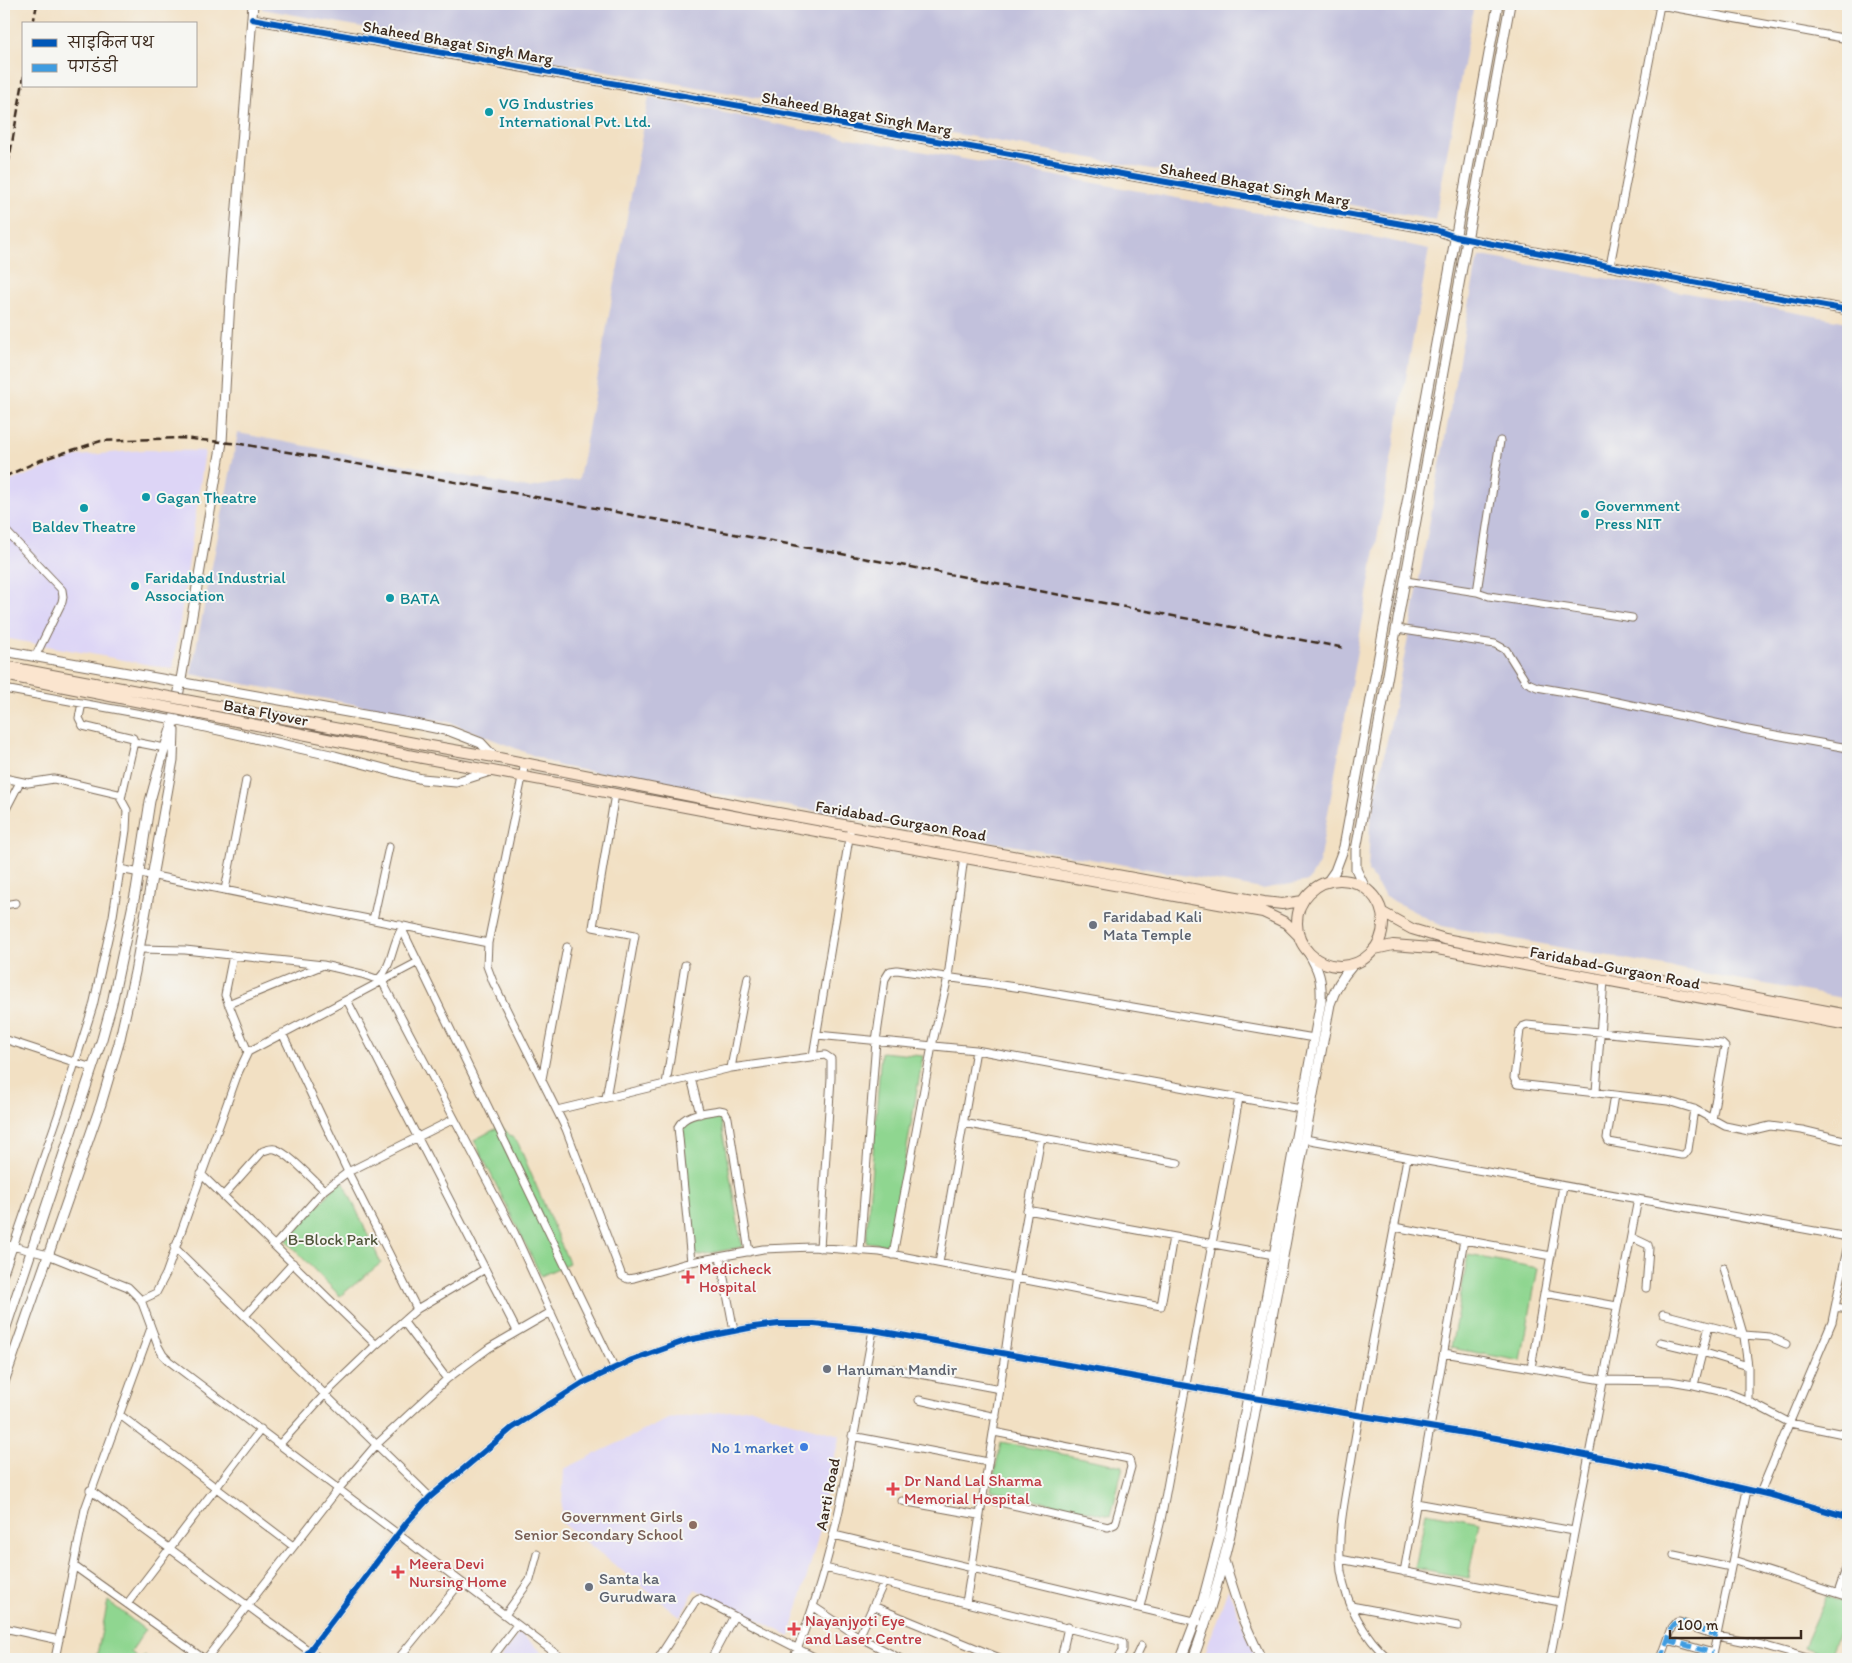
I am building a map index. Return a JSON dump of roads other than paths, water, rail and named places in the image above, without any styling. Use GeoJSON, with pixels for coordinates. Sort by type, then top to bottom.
{"type":"FeatureCollection","features":[{"type":"Feature","properties":{"kind":"main road","name":"Bata Flyover"},"geometry":{"type":"LineString","coordinates":[[4,666],[494,757]]}},
{"type":"Feature","properties":{"kind":"main road","name":"Bata Flyover"},"geometry":{"type":"LineString","coordinates":[[4,676],[522,776]]}},
{"type":"Feature","properties":{"kind":"main road","name":"Faridabad-Gurgaon Road"},"geometry":{"type":"LineString","coordinates":[[494,757],[746,807],[1264,902],[1282,904],[1303,901]]}},
{"type":"Feature","properties":{"kind":"main road","name":"Faridabad-Gurgaon Road"},"geometry":{"type":"LineString","coordinates":[[522,776],[1263,912],[1286,923],[1298,935]]}},
{"type":"Feature","properties":{"kind":"main road"},"geometry":{"type":"LineString","coordinates":[[1346,880],[1364,886],[1375,897],[1383,913],[1384,929],[1378,946],[1367,958],[1352,966],[1335,967],[1318,961],[1308,952],[1298,935],[1297,918],[1303,901],[1314,889],[1328,881],[1346,880]]}},
{"type":"Feature","properties":{"kind":"main road","name":"Faridabad-Gurgaon Road"},"geometry":{"type":"LineString","coordinates":[[1383,913],[1412,929],[1445,940],[1848,1015]]}},
{"type":"Feature","properties":{"kind":"main road","name":"Faridabad-Gurgaon Road"},"geometry":{"type":"LineString","coordinates":[[1375,949],[1393,945],[1432,948],[1848,1025]]}},
{"type":"Feature","properties":{"kind":"street"},"geometry":{"type":"LineString","coordinates":[[4,1333],[112,1003],[139,873],[150,802],[174,720],[181,683],[222,442],[253,4]]}},
{"type":"Feature","properties":{"kind":"street"},"geometry":{"type":"LineString","coordinates":[[1328,881],[1335,871],[1344,847],[1498,4]]}},
{"type":"Feature","properties":{"kind":"street"},"geometry":{"type":"LineString","coordinates":[[1364,886],[1356,869],[1356,850],[1510,4]]}},
{"type":"Feature","properties":{"kind":"street"},"geometry":{"type":"LineString","coordinates":[[1610,266],[1657,4],[1848,39]]}},
{"type":"Feature","properties":{"kind":"street","name":"Shaheed Bhagat Singh Marg"},"geometry":{"type":"LineString","coordinates":[[252,19],[1426,228],[1445,232],[1456,237],[1848,310]]}},
{"type":"Feature","properties":{"kind":"street"},"geometry":{"type":"LineString","coordinates":[[1477,592],[1500,441]]}},
{"type":"Feature","properties":{"kind":"street"},"geometry":{"type":"LineString","coordinates":[[4,529],[62,590],[63,594],[62,602],[34,656]]}},
{"type":"Feature","properties":{"kind":"street"},"geometry":{"type":"LineString","coordinates":[[1406,580],[1477,592],[1489,596],[1632,618]]}},
{"type":"Feature","properties":{"kind":"street"},"geometry":{"type":"LineString","coordinates":[[1397,629],[1495,644],[1506,650],[1526,682],[1536,688],[1594,697],[1748,730],[1848,748]]}},
{"type":"Feature","properties":{"kind":"street"},"geometry":{"type":"LineString","coordinates":[[4,651],[450,731],[481,742],[494,757]]}},
{"type":"Feature","properties":{"kind":"street"},"geometry":{"type":"LineString","coordinates":[[4,689],[174,720],[335,756],[422,779],[456,782],[491,770]]}},
{"type":"Feature","properties":{"kind":"street"},"geometry":{"type":"LineString","coordinates":[[4,1273],[75,1063],[95,997],[113,916],[126,830],[127,810],[122,803],[122,795],[134,742],[133,738],[83,726],[79,718],[82,703]]}},
{"type":"Feature","properties":{"kind":"street"},"geometry":{"type":"LineString","coordinates":[[4,1382],[101,1104],[119,1043],[139,950],[173,760],[174,720]]}},
{"type":"Feature","properties":{"kind":"street"},"geometry":{"type":"LineString","coordinates":[[134,742],[165,748]]}},
{"type":"Feature","properties":{"kind":"street"},"geometry":{"type":"LineString","coordinates":[[525,763],[488,943],[487,966],[493,982],[566,1129],[622,1276],[628,1279],[634,1278],[691,1262],[763,1250],[820,1248],[860,1251],[939,1262],[1161,1306],[1174,1237]]}},
{"type":"Feature","properties":{"kind":"street"},"geometry":{"type":"LineString","coordinates":[[4,778],[28,783],[54,779],[122,795]]}},
{"type":"Feature","properties":{"kind":"street"},"geometry":{"type":"LineString","coordinates":[[225,890],[246,780]]}},
{"type":"Feature","properties":{"kind":"street"},"geometry":{"type":"LineString","coordinates":[[4,813],[20,782]]}},
{"type":"Feature","properties":{"kind":"street"},"geometry":{"type":"LineString","coordinates":[[606,1098],[635,935],[592,927],[616,794]]}},
{"type":"Feature","properties":{"kind":"street"},"geometry":{"type":"LineString","coordinates":[[813,1056],[851,826]]}},
{"type":"Feature","properties":{"kind":"street"},"geometry":{"type":"LineString","coordinates":[[373,920],[389,848]]}},
{"type":"Feature","properties":{"kind":"street"},"geometry":{"type":"LineString","coordinates":[[893,1255],[932,1046],[948,977],[964,857]]}},
{"type":"Feature","properties":{"kind":"street"},"geometry":{"type":"LineString","coordinates":[[120,870],[488,943]]}},
{"type":"Feature","properties":{"kind":"street"},"geometry":{"type":"LineString","coordinates":[[4,905],[16,903]]}},
{"type":"Feature","properties":{"kind":"street"},"geometry":{"type":"LineString","coordinates":[[401,927],[614,1367]]}},
{"type":"Feature","properties":{"kind":"street"},"geometry":{"type":"LineString","coordinates":[[380,980],[388,968],[401,927]]}},
{"type":"Feature","properties":{"kind":"street"},"geometry":{"type":"LineString","coordinates":[[542,1079],[567,947]]}},
{"type":"Feature","properties":{"kind":"street"},"geometry":{"type":"LineString","coordinates":[[139,950],[185,950],[322,965],[380,980],[514,1232],[583,1383]]}},
{"type":"Feature","properties":{"kind":"street"},"geometry":{"type":"LineString","coordinates":[[1193,1659],[1206,1624],[1235,1514],[1274,1254],[1321,1002],[1322,985],[1320,974],[1308,952]]}},
{"type":"Feature","properties":{"kind":"street"},"geometry":{"type":"LineString","coordinates":[[233,955],[224,995],[248,1052]]}},
{"type":"Feature","properties":{"kind":"street"},"geometry":{"type":"LineString","coordinates":[[141,1300],[156,1294],[160,1288],[238,1073],[248,1052],[347,1000],[380,980],[418,962]]}},
{"type":"Feature","properties":{"kind":"street"},"geometry":{"type":"LineString","coordinates":[[228,1004],[322,965]]}},
{"type":"Feature","properties":{"kind":"street"},"geometry":{"type":"LineString","coordinates":[[666,1084],[685,965]]}},
{"type":"Feature","properties":{"kind":"street"},"geometry":{"type":"LineString","coordinates":[[1181,1659],[1195,1621],[1218,1544],[1253,1398],[1330,1004],[1336,986],[1352,966]]}},
{"type":"Feature","properties":{"kind":"street"},"geometry":{"type":"LineString","coordinates":[[860,1251],[876,1041],[884,979],[890,971],[896,970],[1022,988],[1314,1038]]}},
{"type":"Feature","properties":{"kind":"street"},"geometry":{"type":"LineString","coordinates":[[731,1068],[748,977]]}},
{"type":"Feature","properties":{"kind":"street"},"geometry":{"type":"LineString","coordinates":[[1596,1092],[1604,980]]}},
{"type":"Feature","properties":{"kind":"street"},"geometry":{"type":"LineString","coordinates":[[347,1000],[517,1332]]}},
{"type":"Feature","properties":{"kind":"street"},"geometry":{"type":"LineString","coordinates":[[1712,1120],[1725,1047],[1722,1044],[1527,1025],[1522,1027],[1514,1078],[1515,1082],[1521,1085],[1668,1101],[1694,1109],[1712,1120],[1725,1126],[1743,1130],[1770,1126],[1802,1130],[1848,1141]]}},
{"type":"Feature","properties":{"kind":"street"},"geometry":{"type":"LineString","coordinates":[[282,1033],[416,1309]]}},
{"type":"Feature","properties":{"kind":"street"},"geometry":{"type":"LineString","coordinates":[[817,1036],[976,1050],[1301,1109]]}},
{"type":"Feature","properties":{"kind":"street"},"geometry":{"type":"LineString","coordinates":[[4,1039],[92,1068]]}},
{"type":"Feature","properties":{"kind":"street"},"geometry":{"type":"LineString","coordinates":[[939,1262],[976,1050]]}},
{"type":"Feature","properties":{"kind":"street"},"geometry":{"type":"LineString","coordinates":[[557,1110],[731,1068],[825,1055],[831,1059],[831,1078],[820,1248]]}},
{"type":"Feature","properties":{"kind":"street"},"geometry":{"type":"LineString","coordinates":[[691,1078],[700,1114]]}},
{"type":"Feature","properties":{"kind":"street"},"geometry":{"type":"LineString","coordinates":[[1614,1095],[1607,1138],[1609,1142],[1680,1156],[1684,1155],[1688,1150],[1694,1109]]}},
{"type":"Feature","properties":{"kind":"street"},"geometry":{"type":"LineString","coordinates":[[1140,1607],[1162,1520],[1239,1098]]}},
{"type":"Feature","properties":{"kind":"street"},"geometry":{"type":"LineString","coordinates":[[691,1262],[678,1127],[683,1119],[719,1110],[724,1111],[728,1118],[749,1252]]}},
{"type":"Feature","properties":{"kind":"street"},"geometry":{"type":"LineString","coordinates":[[275,1245],[324,1190],[348,1172],[454,1119]]}},
{"type":"Feature","properties":{"kind":"street"},"geometry":{"type":"LineString","coordinates":[[963,1123],[1178,1163]]}},
{"type":"Feature","properties":{"kind":"street"},"geometry":{"type":"LineString","coordinates":[[966,1604],[994,1432],[1016,1278],[1040,1138]]}},
{"type":"Feature","properties":{"kind":"street"},"geometry":{"type":"LineString","coordinates":[[1305,1139],[1848,1237]]}},
{"type":"Feature","properties":{"kind":"street"},"geometry":{"type":"LineString","coordinates":[[223,1196],[263,1151],[270,1149],[276,1149],[286,1156],[324,1190]]}},
{"type":"Feature","properties":{"kind":"street"},"geometry":{"type":"LineString","coordinates":[[1388,1659],[1360,1623],[1351,1606],[1340,1560],[1344,1507],[1359,1416],[1407,1158]]}},
{"type":"Feature","properties":{"kind":"street"},"geometry":{"type":"LineString","coordinates":[[201,1174],[376,1345]]}},
{"type":"Feature","properties":{"kind":"street"},"geometry":{"type":"LineString","coordinates":[[1531,1368],[1564,1186]]}},
{"type":"Feature","properties":{"kind":"street"},"geometry":{"type":"LineString","coordinates":[[1550,1659],[1638,1199]]}},
{"type":"Feature","properties":{"kind":"street"},"geometry":{"type":"LineString","coordinates":[[1027,1210],[1274,1254]]}},
{"type":"Feature","properties":{"kind":"street"},"geometry":{"type":"LineString","coordinates":[[1394,1227],[1551,1256]]}},
{"type":"Feature","properties":{"kind":"street"},"geometry":{"type":"LineString","coordinates":[[1630,1237],[1648,1246],[1646,1288]]}},
{"type":"Feature","properties":{"kind":"street"},"geometry":{"type":"LineString","coordinates":[[1404,1572],[1464,1240]]}},
{"type":"Feature","properties":{"kind":"street"},"geometry":{"type":"LineString","coordinates":[[4,1244],[48,1255],[128,1287],[141,1300],[158,1346],[169,1361],[563,1659]]}},
{"type":"Feature","properties":{"kind":"street"},"geometry":{"type":"LineString","coordinates":[[1760,1493],[1828,1332],[1848,1244]]}},
{"type":"Feature","properties":{"kind":"street"},"geometry":{"type":"LineString","coordinates":[[174,1247],[326,1393],[430,1497]]}},
{"type":"Feature","properties":{"kind":"street"},"geometry":{"type":"LineString","coordinates":[[720,1257],[734,1332]]}},
{"type":"Feature","properties":{"kind":"street"},"geometry":{"type":"LineString","coordinates":[[245,1316],[293,1263]]}},
{"type":"Feature","properties":{"kind":"street"},"geometry":{"type":"LineString","coordinates":[[1724,1268],[1744,1335],[1748,1366],[1748,1401]]}},
{"type":"Feature","properties":{"kind":"street"},"geometry":{"type":"LineString","coordinates":[[280,1444],[326,1393],[416,1309],[485,1269]]}},
{"type":"Feature","properties":{"kind":"street"},"geometry":{"type":"LineString","coordinates":[[1544,1293],[1617,1306]]}},
{"type":"Feature","properties":{"kind":"street"},"geometry":{"type":"LineString","coordinates":[[1835,1307],[1848,1309]]}},
{"type":"Feature","properties":{"kind":"street"},"geometry":{"type":"LineString","coordinates":[[74,1566],[205,1659],[339,1488],[376,1445],[447,1379],[489,1348],[551,1312]]}},
{"type":"Feature","properties":{"kind":"street"},"geometry":{"type":"LineString","coordinates":[[1663,1314],[1744,1335],[1770,1337],[1786,1344]]}},
{"type":"Feature","properties":{"kind":"street"},"geometry":{"type":"LineString","coordinates":[[403,1321],[447,1379]]}},
{"type":"Feature","properties":{"kind":"street"},"geometry":{"type":"LineString","coordinates":[[303,1659],[408,1521],[430,1497],[512,1428],[583,1383],[614,1367],[688,1340],[788,1324],[814,1324],[873,1330],[1253,1398],[1430,1427],[1659,1470],[1760,1493],[1848,1517]]}},
{"type":"Feature","properties":{"kind":"street"},"geometry":{"type":"LineString","coordinates":[[1694,1385],[1708,1326]]}},
{"type":"Feature","properties":{"kind":"street"},"geometry":{"type":"LineString","coordinates":[[55,1659],[74,1566],[79,1531],[90,1490],[120,1415],[151,1328]]}},
{"type":"Feature","properties":{"kind":"street","name":"Aarti Road"},"geometry":{"type":"LineString","coordinates":[[793,1659],[814,1608],[834,1535],[873,1330]]}},
{"type":"Feature","properties":{"kind":"street"},"geometry":{"type":"LineString","coordinates":[[1660,1342],[1748,1366]]}},
{"type":"Feature","properties":{"kind":"street"},"geometry":{"type":"LineString","coordinates":[[1444,1353],[1602,1380],[1670,1382],[1694,1385],[1728,1393],[1748,1401],[1790,1423],[1848,1435]]}},
{"type":"Feature","properties":{"kind":"street"},"geometry":{"type":"LineString","coordinates":[[893,1369],[1000,1389]]}},
{"type":"Feature","properties":{"kind":"street"},"geometry":{"type":"LineString","coordinates":[[920,1400],[996,1417]]}},
{"type":"Feature","properties":{"kind":"street"},"geometry":{"type":"LineString","coordinates":[[120,1415],[294,1546]]}},
{"type":"Feature","properties":{"kind":"street"},"geometry":{"type":"LineString","coordinates":[[127,1604],[261,1429]]}},
{"type":"Feature","properties":{"kind":"street"},"geometry":{"type":"LineString","coordinates":[[982,1498],[1108,1527],[1115,1524],[1131,1467],[1128,1459],[994,1432]]}},
{"type":"Feature","properties":{"kind":"street"},"geometry":{"type":"LineString","coordinates":[[852,1436],[988,1462]]}},
{"type":"Feature","properties":{"kind":"street"},"geometry":{"type":"LineString","coordinates":[[90,1490],[320,1659]]}},
{"type":"Feature","properties":{"kind":"street"},"geometry":{"type":"LineString","coordinates":[[1668,1640],[1713,1656],[1747,1490]]}},
{"type":"Feature","properties":{"kind":"street"},"geometry":{"type":"LineString","coordinates":[[902,1501],[979,1515]]}},
{"type":"Feature","properties":{"kind":"street"},"geometry":{"type":"LineString","coordinates":[[1416,1503],[1574,1531]]}},
{"type":"Feature","properties":{"kind":"street"},"geometry":{"type":"LineString","coordinates":[[834,1535],[1206,1624]]}},
{"type":"Feature","properties":{"kind":"street"},"geometry":{"type":"LineString","coordinates":[[1218,1544],[1242,1617],[1261,1659]]}},
{"type":"Feature","properties":{"kind":"street"},"geometry":{"type":"LineString","coordinates":[[505,1616],[527,1586],[537,1554]]}},
{"type":"Feature","properties":{"kind":"street"},"geometry":{"type":"LineString","coordinates":[[1674,1555],[1732,1563],[1848,1597]]}},
{"type":"Feature","properties":{"kind":"street"},"geometry":{"type":"LineString","coordinates":[[1340,1560],[1560,1602]]}},
{"type":"Feature","properties":{"kind":"street"},"geometry":{"type":"LineString","coordinates":[[1838,1593],[1848,1563]]}},
{"type":"Feature","properties":{"kind":"street"},"geometry":{"type":"LineString","coordinates":[[825,1568],[966,1604],[1068,1627],[1123,1643],[1123,1650],[1118,1659]]}},
{"type":"Feature","properties":{"kind":"street"},"geometry":{"type":"LineString","coordinates":[[398,1659],[461,1582]]}},
{"type":"Feature","properties":{"kind":"street"},"geometry":{"type":"LineString","coordinates":[[859,1637],[884,1582]]}},
{"type":"Feature","properties":{"kind":"street"},"geometry":{"type":"LineString","coordinates":[[658,1659],[697,1598],[818,1659]]}},
{"type":"Feature","properties":{"kind":"street"},"geometry":{"type":"LineString","coordinates":[[873,1606],[991,1657],[1002,1659]]}},
{"type":"Feature","properties":{"kind":"street"},"geometry":{"type":"LineString","coordinates":[[1351,1606],[1458,1626]]}},
{"type":"Feature","properties":{"kind":"street"},"geometry":{"type":"LineString","coordinates":[[814,1608],[859,1637],[901,1659]]}},
{"type":"Feature","properties":{"kind":"street"},"geometry":{"type":"LineString","coordinates":[[711,1659],[734,1616]]}},
{"type":"Feature","properties":{"kind":"street"},"geometry":{"type":"LineString","coordinates":[[1661,1659],[1675,1624],[1679,1622],[1717,1636],[1762,1645],[1811,1659]]}},
{"type":"Feature","properties":{"kind":"street"},"geometry":{"type":"LineString","coordinates":[[491,1659],[517,1625]]}},
{"type":"Feature","properties":{"kind":"street"},"geometry":{"type":"LineString","coordinates":[[1060,1659],[1068,1627]]}},
{"type":"Feature","properties":{"kind":"street"},"geometry":{"type":"LineString","coordinates":[[4,1628],[59,1640]]}},
{"type":"Feature","properties":{"kind":"street"},"geometry":{"type":"LineString","coordinates":[[1135,1659],[1141,1646]]}},
{"type":"Feature","properties":{"kind":"railway"},"geometry":{"type":"LineString","coordinates":[[33,22],[37,4]]}},
{"type":"Feature","properties":{"kind":"railway"},"geometry":{"type":"LineString","coordinates":[[4,188],[22,87]]}},
{"type":"Feature","properties":{"kind":"railway"},"geometry":{"type":"LineString","coordinates":[[4,477],[41,460],[101,441],[181,438],[241,444],[375,467],[1345,648]]}},
{"type":"Feature","properties":{"kind":"place","name":"VG Industries International Pvt. Ltd."},"geometry":{"type":"Point","coordinates":[489,112]}},
{"type":"Feature","properties":{"kind":"place","name":"Gagan Theatre"},"geometry":{"type":"Point","coordinates":[146,497]}},
{"type":"Feature","properties":{"kind":"place","name":"Baldev Theatre"},"geometry":{"type":"Point","coordinates":[84,508]}},
{"type":"Feature","properties":{"kind":"place","name":"Government Press NIT"},"geometry":{"type":"Point","coordinates":[1585,514]}},
{"type":"Feature","properties":{"kind":"place","name":"Faridabad Industrial Association"},"geometry":{"type":"Point","coordinates":[135,586]}},
{"type":"Feature","properties":{"kind":"place","name":"BATA"},"geometry":{"type":"Point","coordinates":[390,598]}},
{"type":"Feature","properties":{"kind":"place","name":"Faridabad Kali Mata Temple"},"geometry":{"type":"Point","coordinates":[1093,925]}},
{"type":"Feature","properties":{"kind":"place","name":"Medicheck Hospital"},"geometry":{"type":"Point","coordinates":[688,1277]}},
{"type":"Feature","properties":{"kind":"place","name":"Hanuman Mandir"},"geometry":{"type":"Point","coordinates":[827,1369]}},
{"type":"Feature","properties":{"kind":"place","name":"No 1 market"},"geometry":{"type":"Point","coordinates":[804,1447]}},
{"type":"Feature","properties":{"kind":"place","name":"Dr Nand Lal Sharma Memorial Hospital"},"geometry":{"type":"Point","coordinates":[893,1489]}},
{"type":"Feature","properties":{"kind":"place","name":"Government Girls Senior Secondary School"},"geometry":{"type":"Point","coordinates":[693,1525]}},
{"type":"Feature","properties":{"kind":"place","name":"Meera Devi Nursing Home"},"geometry":{"type":"Point","coordinates":[398,1572]}},
{"type":"Feature","properties":{"kind":"place","name":"Santa ka Gurudwara"},"geometry":{"type":"Point","coordinates":[589,1587]}},
{"type":"Feature","properties":{"kind":"place","name":"Nayanjyoti Eye and Laser Centre"},"geometry":{"type":"Point","coordinates":[794,1629]}},
{"type":"Feature","properties":{"kind":"park label","name":"B-Block Park"},"geometry":{"type":"Point","coordinates":[333,1239]}}]}
